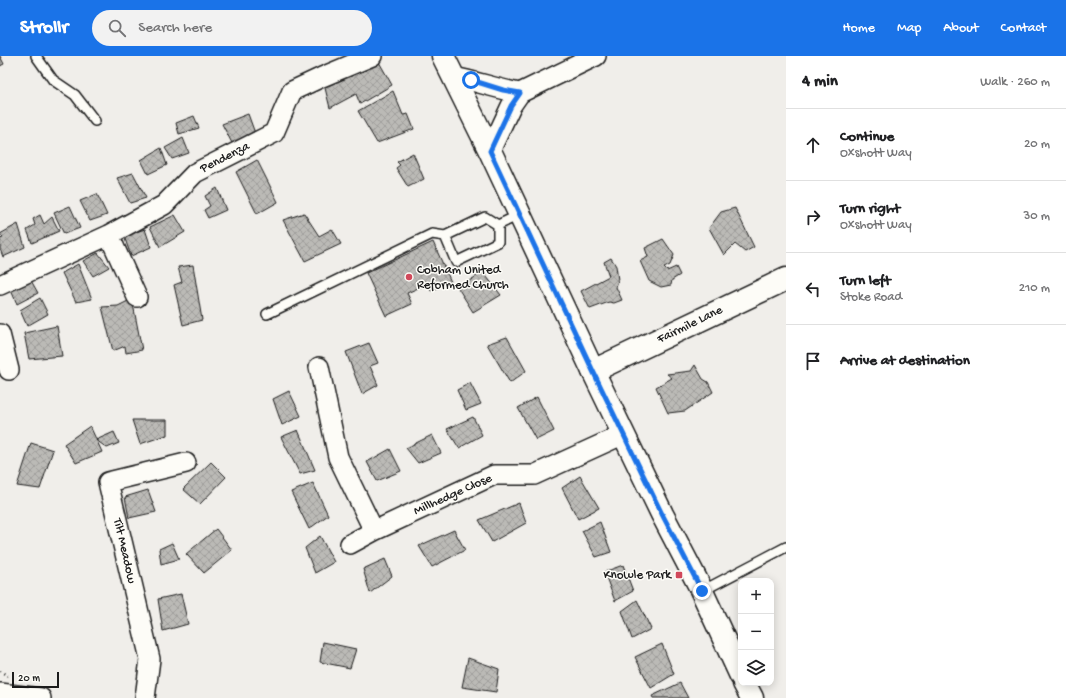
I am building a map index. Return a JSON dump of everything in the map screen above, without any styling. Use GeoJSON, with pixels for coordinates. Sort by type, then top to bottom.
{"type":"FeatureCollection","features":[{"type":"Feature","properties":{"kind":"main road"},"geometry":{"type":"LineString","coordinates":[[443,56],[490,151],[593,371],[702,591],[738,669]]}},
{"type":"Feature","properties":{"kind":"main road","name":"Fairmile Lane"},"geometry":{"type":"LineString","coordinates":[[593,371],[786,279]]}},
{"type":"Feature","properties":{"kind":"main road"},"geometry":{"type":"LineString","coordinates":[[746,686],[752,698]]}},
{"type":"Feature","properties":{"kind":"street","name":"Pendenza"},"geometry":{"type":"LineString","coordinates":[[0,286],[109,235],[164,205],[195,173],[274,133],[292,90],[372,56]]}},
{"type":"Feature","properties":{"kind":"street"},"geometry":{"type":"LineString","coordinates":[[490,151],[511,106],[520,93],[596,56]]}},
{"type":"Feature","properties":{"kind":"street"},"geometry":{"type":"LineString","coordinates":[[453,77],[471,80],[503,90],[520,93]]}},
{"type":"Feature","properties":{"kind":"street"},"geometry":{"type":"LineString","coordinates":[[109,235],[137,297]]}},
{"type":"Feature","properties":{"kind":"street"},"geometry":{"type":"LineString","coordinates":[[0,334],[9,370]]}},
{"type":"Feature","properties":{"kind":"street"},"geometry":{"type":"LineString","coordinates":[[319,366],[338,457],[374,531]]}},
{"type":"Feature","properties":{"kind":"street","name":"Millhedge Close"},"geometry":{"type":"LineString","coordinates":[[350,544],[374,531],[494,475],[534,474],[624,434]]}},
{"type":"Feature","properties":{"kind":"street","name":"Tilt Meadow"},"geometry":{"type":"LineString","coordinates":[[145,698],[150,659],[108,482],[186,463]]}},
{"type":"Feature","properties":{"kind":"street"},"geometry":{"type":"LineString","coordinates":[[0,693],[41,698]]}},
{"type":"Feature","properties":{"kind":"lane"},"geometry":{"type":"LineString","coordinates":[[36,56],[53,80],[76,96],[95,121]]}},
{"type":"Feature","properties":{"kind":"lane"},"geometry":{"type":"LineString","coordinates":[[498,225],[519,215]]}},
{"type":"Feature","properties":{"kind":"lane"},"geometry":{"type":"LineString","coordinates":[[268,314],[432,234],[445,236],[485,217],[498,225]]}},
{"type":"Feature","properties":{"kind":"lane"},"geometry":{"type":"LineString","coordinates":[[445,236],[456,262],[498,242],[498,225]]}},
{"type":"Feature","properties":{"kind":"lane"},"geometry":{"type":"LineString","coordinates":[[702,591],[786,547]]}},
{"type":"Feature","properties":{"kind":"building"},"geometry":{"type":"Polygon","coordinates":[[[0,56],[4,64],[0,66],[0,56]]]}},
{"type":"Feature","properties":{"kind":"building"},"geometry":{"type":"Polygon","coordinates":[[[379,62],[392,85],[360,104],[356,94],[330,108],[324,84],[379,62]]]}},
{"type":"Feature","properties":{"kind":"building"},"geometry":{"type":"Polygon","coordinates":[[[393,91],[403,115],[408,114],[414,129],[377,143],[358,111],[393,91]]]}},
{"type":"Feature","properties":{"kind":"building"},"geometry":{"type":"Polygon","coordinates":[[[248,114],[256,136],[233,145],[222,124],[248,114]]]}},
{"type":"Feature","properties":{"kind":"building"},"geometry":{"type":"Polygon","coordinates":[[[194,116],[199,128],[179,134],[176,123],[194,116]]]}},
{"type":"Feature","properties":{"kind":"building"},"geometry":{"type":"Polygon","coordinates":[[[183,138],[189,153],[172,159],[165,148],[183,138]]]}},
{"type":"Feature","properties":{"kind":"building"},"geometry":{"type":"Polygon","coordinates":[[[161,148],[167,165],[148,174],[141,160],[161,148]]]}},
{"type":"Feature","properties":{"kind":"building"},"geometry":{"type":"Polygon","coordinates":[[[413,153],[424,179],[408,187],[396,168],[400,165],[397,162],[413,153]]]}},
{"type":"Feature","properties":{"kind":"building"},"geometry":{"type":"Polygon","coordinates":[[[257,160],[278,202],[257,214],[236,172],[257,160]]]}},
{"type":"Feature","properties":{"kind":"building"},"geometry":{"type":"Polygon","coordinates":[[[133,173],[146,198],[130,203],[117,178],[133,173]]]}},
{"type":"Feature","properties":{"kind":"building"},"geometry":{"type":"Polygon","coordinates":[[[217,188],[226,210],[208,218],[204,210],[210,206],[205,196],[217,188]]]}},
{"type":"Feature","properties":{"kind":"building"},"geometry":{"type":"Polygon","coordinates":[[[97,194],[107,215],[90,221],[80,201],[97,194]]]}},
{"type":"Feature","properties":{"kind":"building"},"geometry":{"type":"Polygon","coordinates":[[[70,206],[80,228],[64,234],[54,213],[70,206]]]}},
{"type":"Feature","properties":{"kind":"building"},"geometry":{"type":"Polygon","coordinates":[[[735,208],[754,247],[745,252],[735,244],[724,255],[709,228],[721,212],[735,208]]]}},
{"type":"Feature","properties":{"kind":"building"},"geometry":{"type":"Polygon","coordinates":[[[304,213],[319,236],[332,229],[341,244],[305,261],[283,220],[304,213]]]}},
{"type":"Feature","properties":{"kind":"building"},"geometry":{"type":"Polygon","coordinates":[[[40,215],[44,224],[52,217],[59,231],[32,243],[27,230],[35,225],[33,219],[40,215]]]}},
{"type":"Feature","properties":{"kind":"building"},"geometry":{"type":"Polygon","coordinates":[[[175,215],[185,232],[160,247],[150,227],[175,215]]]}},
{"type":"Feature","properties":{"kind":"building"},"geometry":{"type":"Polygon","coordinates":[[[18,224],[25,247],[3,257],[0,249],[0,239],[3,238],[0,234],[18,224]]]}},
{"type":"Feature","properties":{"kind":"building"},"geometry":{"type":"Polygon","coordinates":[[[145,229],[151,247],[131,256],[124,236],[145,229]]]}},
{"type":"Feature","properties":{"kind":"building"},"geometry":{"type":"Polygon","coordinates":[[[663,239],[674,255],[670,265],[664,268],[667,271],[676,267],[680,275],[672,280],[671,285],[661,287],[649,281],[640,261],[648,257],[645,248],[663,239]]]}},
{"type":"Feature","properties":{"kind":"building","name":"Cobham United Reformed Church"},"geometry":{"type":"Polygon","coordinates":[[[433,242],[451,282],[431,291],[427,284],[407,293],[412,304],[386,316],[366,273],[433,242]]]}},
{"type":"Feature","properties":{"kind":"building"},"geometry":{"type":"Polygon","coordinates":[[[98,253],[109,267],[93,276],[83,261],[98,253]]]}},
{"type":"Feature","properties":{"kind":"building"},"geometry":{"type":"Polygon","coordinates":[[[611,258],[616,266],[618,280],[616,287],[622,300],[614,303],[609,302],[590,309],[581,291],[609,276],[604,262],[611,258]]]}},
{"type":"Feature","properties":{"kind":"building"},"geometry":{"type":"Polygon","coordinates":[[[78,264],[92,299],[76,302],[62,273],[78,264]]]}},
{"type":"Feature","properties":{"kind":"building"},"geometry":{"type":"Polygon","coordinates":[[[193,265],[202,320],[183,325],[174,285],[182,282],[178,267],[193,265]]]}},
{"type":"Feature","properties":{"kind":"building"},"geometry":{"type":"Polygon","coordinates":[[[483,272],[501,295],[473,312],[458,288],[483,272]]]}},
{"type":"Feature","properties":{"kind":"building"},"geometry":{"type":"Polygon","coordinates":[[[29,277],[38,293],[17,304],[10,288],[29,277]]]}},
{"type":"Feature","properties":{"kind":"building"},"geometry":{"type":"Polygon","coordinates":[[[40,298],[48,314],[27,326],[20,310],[40,298]]]}},
{"type":"Feature","properties":{"kind":"building"},"geometry":{"type":"Polygon","coordinates":[[[132,299],[142,350],[126,353],[125,346],[113,351],[102,307],[118,306],[132,299]]]}},
{"type":"Feature","properties":{"kind":"building"},"geometry":{"type":"Polygon","coordinates":[[[57,326],[62,356],[29,359],[24,333],[57,326]]]}},
{"type":"Feature","properties":{"kind":"building"},"geometry":{"type":"Polygon","coordinates":[[[507,337],[526,371],[510,383],[487,344],[507,337]]]}},
{"type":"Feature","properties":{"kind":"building"},"geometry":{"type":"Polygon","coordinates":[[[369,343],[378,363],[370,366],[378,385],[362,394],[346,352],[369,343]]]}},
{"type":"Feature","properties":{"kind":"building"},"geometry":{"type":"Polygon","coordinates":[[[695,365],[703,379],[708,382],[713,392],[685,411],[668,413],[656,387],[672,378],[667,374],[691,371],[695,365]]]}},
{"type":"Feature","properties":{"kind":"building"},"geometry":{"type":"Polygon","coordinates":[[[470,383],[481,404],[466,410],[457,390],[470,383]]]}},
{"type":"Feature","properties":{"kind":"building"},"geometry":{"type":"Polygon","coordinates":[[[289,391],[301,416],[282,425],[273,399],[289,391]]]}},
{"type":"Feature","properties":{"kind":"building"},"geometry":{"type":"Polygon","coordinates":[[[537,397],[554,431],[536,440],[518,408],[537,397]]]}},
{"type":"Feature","properties":{"kind":"building"},"geometry":{"type":"Polygon","coordinates":[[[473,417],[482,435],[459,448],[447,429],[473,417]]]}},
{"type":"Feature","properties":{"kind":"building"},"geometry":{"type":"Polygon","coordinates":[[[132,420],[167,420],[167,435],[140,444],[132,420]]]}},
{"type":"Feature","properties":{"kind":"building"},"geometry":{"type":"Polygon","coordinates":[[[90,426],[102,452],[76,463],[64,444],[90,426]]]}},
{"type":"Feature","properties":{"kind":"building"},"geometry":{"type":"Polygon","coordinates":[[[298,430],[315,470],[300,474],[281,437],[298,430]]]}},
{"type":"Feature","properties":{"kind":"building"},"geometry":{"type":"Polygon","coordinates":[[[114,432],[119,443],[107,448],[96,440],[114,432]]]}},
{"type":"Feature","properties":{"kind":"building"},"geometry":{"type":"Polygon","coordinates":[[[432,435],[441,453],[418,463],[406,448],[432,435]]]}},
{"type":"Feature","properties":{"kind":"building"},"geometry":{"type":"Polygon","coordinates":[[[31,443],[53,450],[40,489],[17,486],[31,443]]]}},
{"type":"Feature","properties":{"kind":"building"},"geometry":{"type":"Polygon","coordinates":[[[390,449],[401,471],[377,481],[367,462],[390,449]]]}},
{"type":"Feature","properties":{"kind":"building"},"geometry":{"type":"Polygon","coordinates":[[[211,462],[226,477],[200,504],[183,489],[211,462]]]}},
{"type":"Feature","properties":{"kind":"building"},"geometry":{"type":"Polygon","coordinates":[[[580,476],[599,508],[578,519],[562,488],[580,476]]]}},
{"type":"Feature","properties":{"kind":"building"},"geometry":{"type":"Polygon","coordinates":[[[313,483],[328,515],[309,529],[291,492],[313,483]]]}},
{"type":"Feature","properties":{"kind":"building"},"geometry":{"type":"Polygon","coordinates":[[[148,490],[156,512],[129,518],[125,497],[148,490]]]}},
{"type":"Feature","properties":{"kind":"building"},"geometry":{"type":"Polygon","coordinates":[[[519,503],[526,523],[492,542],[479,520],[519,503]]]}},
{"type":"Feature","properties":{"kind":"building"},"geometry":{"type":"Polygon","coordinates":[[[600,522],[611,552],[596,557],[582,531],[600,522]]]}},
{"type":"Feature","properties":{"kind":"building"},"geometry":{"type":"Polygon","coordinates":[[[216,529],[232,550],[204,573],[186,554],[216,529]]]}},
{"type":"Feature","properties":{"kind":"building"},"geometry":{"type":"Polygon","coordinates":[[[454,530],[465,550],[432,567],[419,546],[454,530]]]}},
{"type":"Feature","properties":{"kind":"building"},"geometry":{"type":"Polygon","coordinates":[[[320,536],[334,562],[315,573],[305,548],[320,536]]]}},
{"type":"Feature","properties":{"kind":"building"},"geometry":{"type":"Polygon","coordinates":[[[172,543],[179,559],[161,564],[159,549],[172,543]]]}},
{"type":"Feature","properties":{"kind":"building"},"geometry":{"type":"Polygon","coordinates":[[[385,559],[392,576],[370,593],[363,569],[385,559]]]}},
{"type":"Feature","properties":{"kind":"building"},"geometry":{"type":"Polygon","coordinates":[[[623,565],[633,591],[615,601],[604,572],[623,565]]]}},
{"type":"Feature","properties":{"kind":"building"},"geometry":{"type":"Polygon","coordinates":[[[181,594],[188,624],[163,631],[158,599],[181,594]]]}},
{"type":"Feature","properties":{"kind":"building"},"geometry":{"type":"Polygon","coordinates":[[[637,600],[651,629],[632,639],[622,611],[637,600]]]}},
{"type":"Feature","properties":{"kind":"building"},"geometry":{"type":"Polygon","coordinates":[[[323,642],[356,649],[350,668],[320,662],[323,642]]]}},
{"type":"Feature","properties":{"kind":"building"},"geometry":{"type":"Polygon","coordinates":[[[662,644],[674,674],[651,688],[635,657],[662,644]]]}},
{"type":"Feature","properties":{"kind":"building"},"geometry":{"type":"Polygon","coordinates":[[[468,658],[499,669],[496,692],[462,687],[468,658]]]}},
{"type":"Feature","properties":{"kind":"building"},"geometry":{"type":"Polygon","coordinates":[[[680,683],[688,698],[653,698],[652,696],[680,683]]]}},
{"type":"Feature","properties":{"kind":"place","name":"Cobham United Reformed Church"},"geometry":{"type":"Point","coordinates":[409,277]}},
{"type":"Feature","properties":{"kind":"place","name":"Knowle Park"},"geometry":{"type":"Point","coordinates":[679,575]}},
{"type":"Feature","properties":{"kind":"route"},"geometry":{"type":"LineString","coordinates":[[471,80],[503,90],[520,93],[511,106],[490,151],[593,371],[662,514],[702,591]]}}]}
